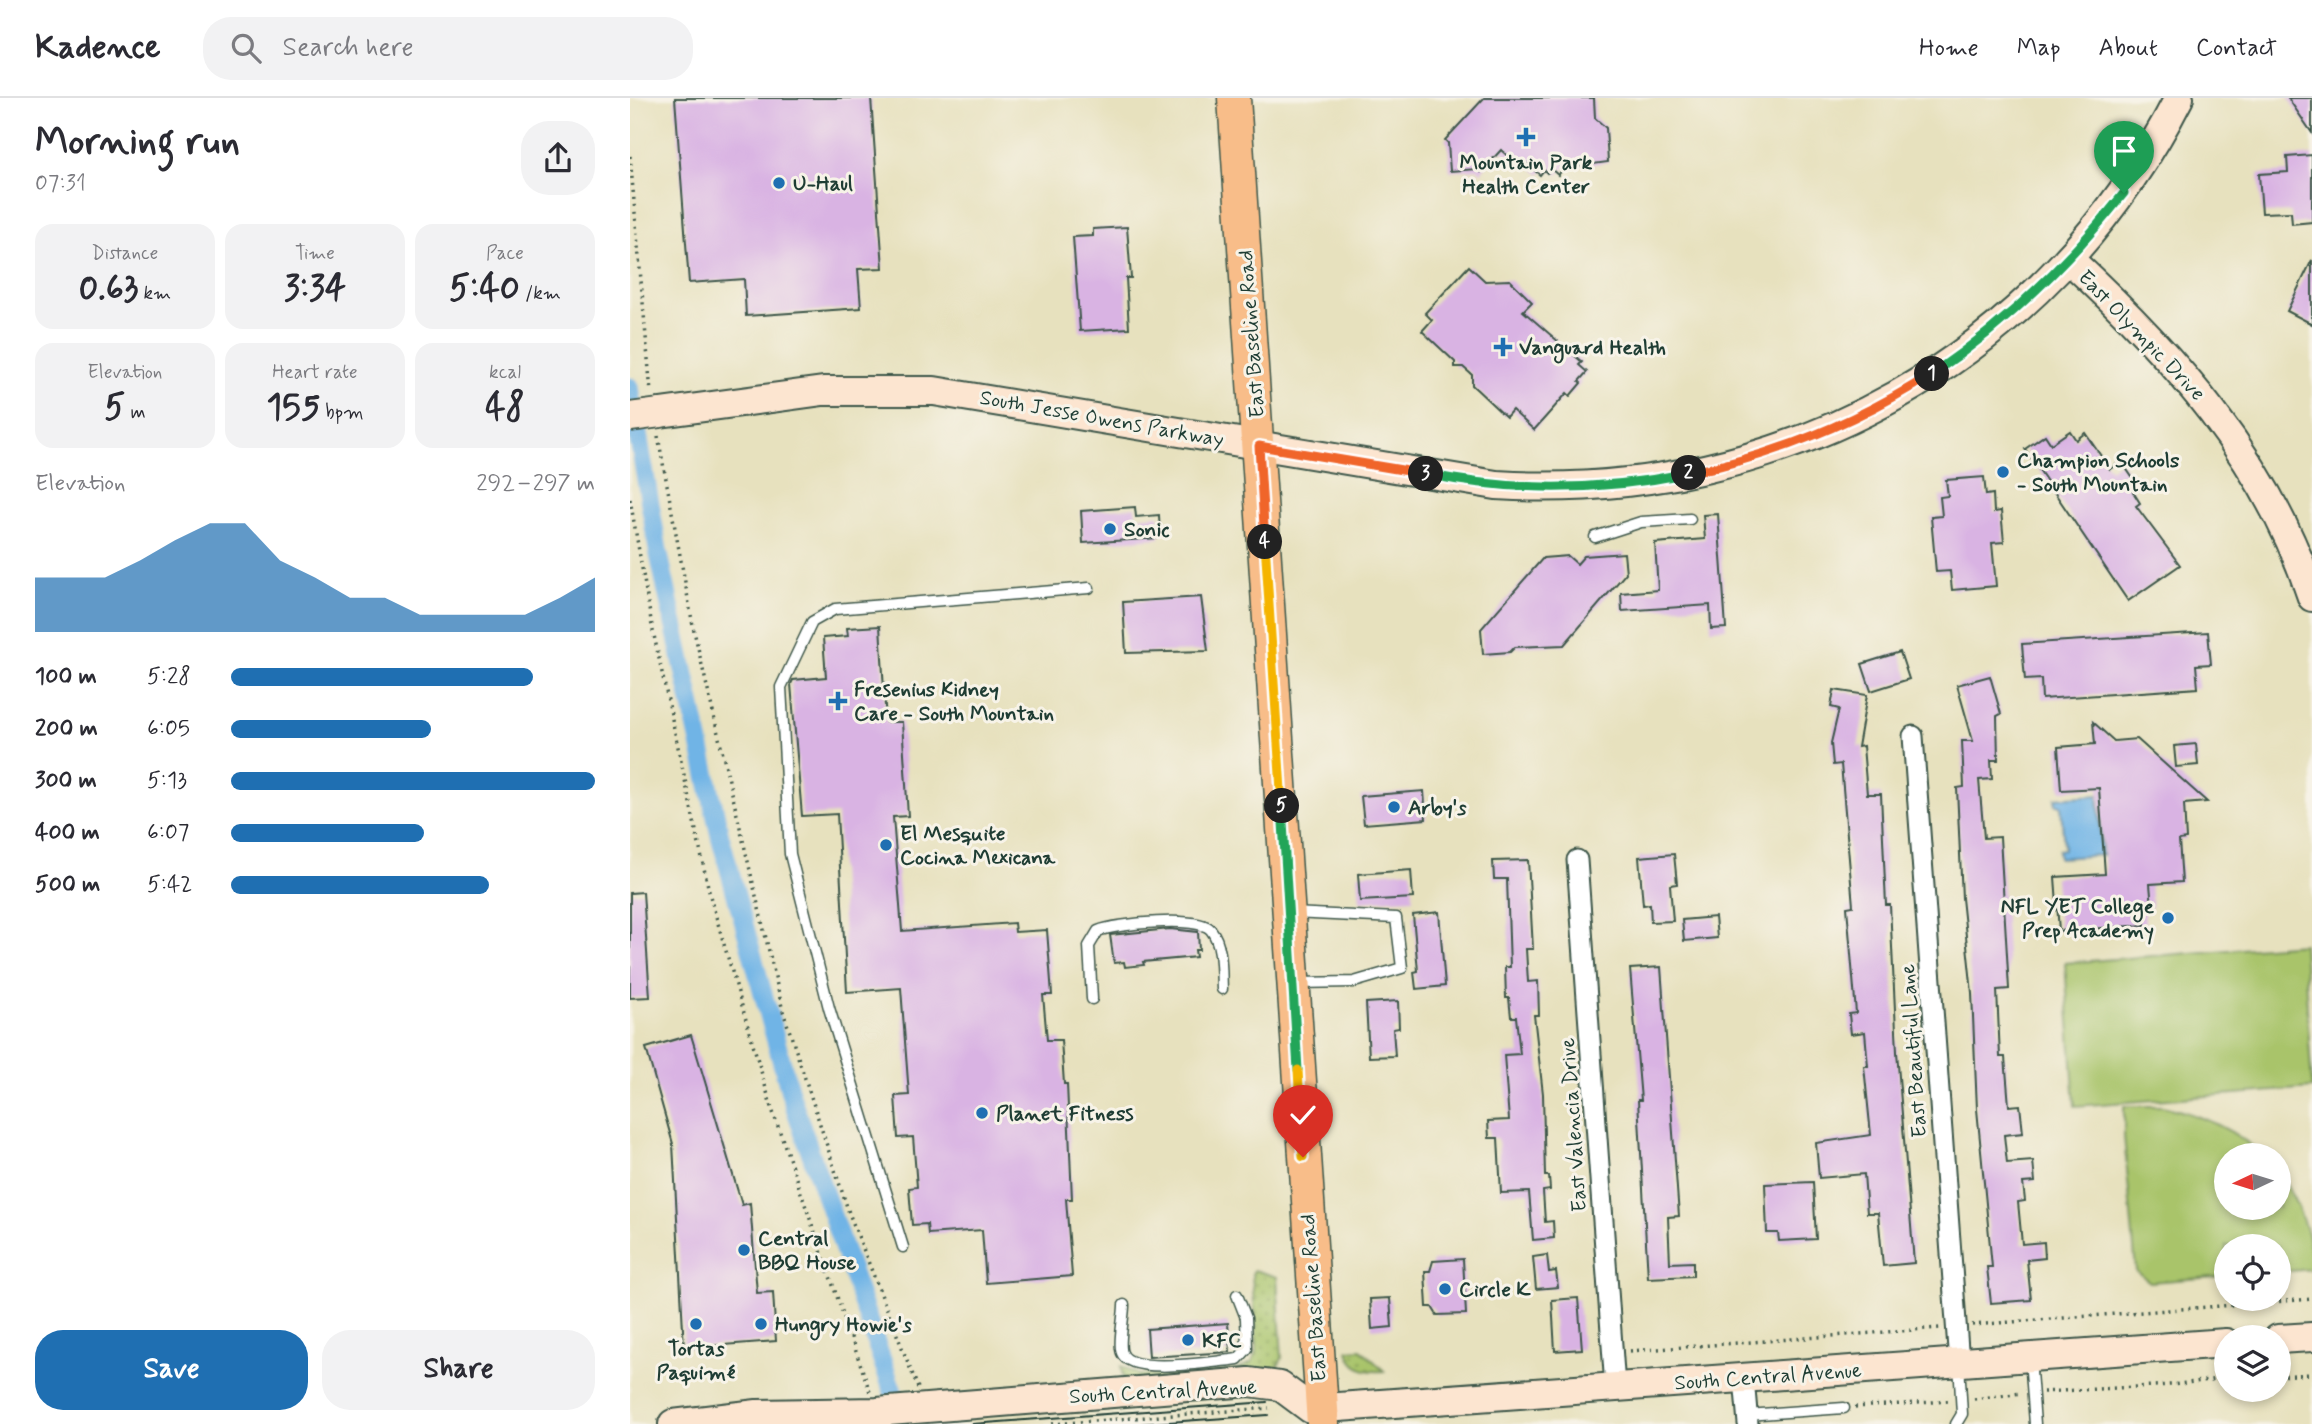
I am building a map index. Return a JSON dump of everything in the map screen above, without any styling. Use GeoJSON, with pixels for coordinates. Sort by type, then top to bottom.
{"type":"FeatureCollection","features":[{"type":"Feature","properties":{"kind":"main road","name":"East Baseline Road"},"geometry":{"type":"LineString","coordinates":[[1234,98],[1293,983],[1307,1414]]}},
{"type":"Feature","properties":{"kind":"street","name":"South Jesse Owens Parkway"},"geometry":{"type":"LineString","coordinates":[[630,417],[823,391],[934,391],[1059,409],[1460,480],[1529,487],[1620,484],[1694,472],[1819,434],[1892,399],[1997,327],[2069,259],[2124,193],[2179,98]]}},
{"type":"Feature","properties":{"kind":"street","name":"East Olympic Drive"},"geometry":{"type":"LineString","coordinates":[[2069,259],[2162,351],[2216,415],[2284,528],[2312,597]]}},
{"type":"Feature","properties":{"kind":"street","name":"East Beautiful Lane"},"geometry":{"type":"LineString","coordinates":[[1913,736],[1959,1363]]}},
{"type":"Feature","properties":{"kind":"street","name":"East Valencia Drive"},"geometry":{"type":"LineString","coordinates":[[1577,860],[1615,1387]]}},
{"type":"Feature","properties":{"kind":"street"},"geometry":{"type":"LineString","coordinates":[[2291,1338],[2312,1336]]}},
{"type":"Feature","properties":{"kind":"street","name":"South Central Avenue"},"geometry":{"type":"LineString","coordinates":[[673,1424],[875,1405],[1249,1382],[1280,1386],[1307,1414],[1615,1387],[2214,1344]]}},
{"type":"Feature","properties":{"kind":"street"},"geometry":{"type":"LineString","coordinates":[[1744,1378],[1747,1420]]}},
{"type":"Feature","properties":{"kind":"lane"},"geometry":{"type":"LineString","coordinates":[[1595,537],[1641,522],[1690,519]]}},
{"type":"Feature","properties":{"kind":"lane"},"geometry":{"type":"LineString","coordinates":[[903,1247],[829,1008],[790,854],[781,687],[812,622],[835,609],[1089,588]]}},
{"type":"Feature","properties":{"kind":"lane"},"geometry":{"type":"LineString","coordinates":[[1288,913],[1396,918],[1402,968],[1354,982],[1293,983]]}},
{"type":"Feature","properties":{"kind":"lane"},"geometry":{"type":"LineString","coordinates":[[1092,999],[1088,946],[1098,931],[1185,921],[1202,923],[1212,930],[1219,947],[1222,989]]}},
{"type":"Feature","properties":{"kind":"lane"},"geometry":{"type":"LineString","coordinates":[[1124,1304],[1124,1328],[1120,1345],[1124,1357],[1135,1365],[1231,1360],[1238,1359],[1247,1349],[1246,1318],[1237,1295]]}},
{"type":"Feature","properties":{"kind":"lane"},"geometry":{"type":"LineString","coordinates":[[2030,1357],[2035,1424]]}},
{"type":"Feature","properties":{"kind":"lane"},"geometry":{"type":"LineString","coordinates":[[1956,1424],[1962,1414],[1959,1363]]}},
{"type":"Feature","properties":{"kind":"lane"},"geometry":{"type":"LineString","coordinates":[[1747,1420],[1844,1408]]}},
{"type":"Feature","properties":{"kind":"path"},"geometry":{"type":"LineString","coordinates":[[630,156],[656,413],[694,631],[783,1011],[849,1213],[924,1404]]}},
{"type":"Feature","properties":{"kind":"path"},"geometry":{"type":"LineString","coordinates":[[630,499],[652,626],[710,896],[772,1109],[875,1405]]}},
{"type":"Feature","properties":{"kind":"path"},"geometry":{"type":"LineString","coordinates":[[2291,1375],[2312,1374]]}},
{"type":"Feature","properties":{"kind":"path"},"geometry":{"type":"LineString","coordinates":[[1052,1424],[1307,1414]]}},
{"type":"Feature","properties":{"kind":"green space"},"geometry":{"type":"Polygon","coordinates":[[[2303,944],[2312,1088],[2075,1106],[2065,963],[2303,944]]]}},
{"type":"Feature","properties":{"kind":"green space"},"geometry":{"type":"Polygon","coordinates":[[[2124,1106],[2162,1106],[2189,1113],[2215,1124],[2247,1143],[2214,1143],[2214,1220],[2291,1220],[2291,1193],[2309,1243],[2312,1269],[2291,1271],[2291,1234],[2214,1234],[2214,1277],[2150,1282],[2136,1271],[2124,1136],[2124,1106]]]}},
{"type":"Feature","properties":{"kind":"green space"},"geometry":{"type":"Polygon","coordinates":[[[1254,1270],[1277,1277],[1282,1358],[1274,1374],[1125,1390],[1121,1366],[1139,1375],[1239,1369],[1252,1363],[1257,1348],[1252,1274],[1254,1270]]]}},
{"type":"Feature","properties":{"kind":"green space"},"geometry":{"type":"Polygon","coordinates":[[[1361,1349],[1384,1371],[1366,1370],[1357,1366],[1348,1350],[1361,1349]]]}},
{"type":"Feature","properties":{"kind":"water"},"geometry":{"type":"Polygon","coordinates":[[[2098,795],[2102,855],[2059,858],[2058,850],[2064,849],[2061,805],[2056,805],[2055,798],[2098,795]]]}},
{"type":"Feature","properties":{"kind":"building","name":"U-Haul"},"geometry":{"type":"Polygon","coordinates":[[[675,98],[871,98],[883,268],[858,269],[861,308],[746,316],[744,279],[689,283],[675,98]]]}},
{"type":"Feature","properties":{"kind":"building","name":"Mountain Park Health Center"},"geometry":{"type":"Polygon","coordinates":[[[1484,98],[1594,98],[1595,118],[1606,128],[1608,162],[1564,168],[1558,175],[1551,169],[1547,173],[1544,170],[1540,175],[1526,163],[1521,168],[1501,150],[1481,172],[1478,169],[1450,171],[1448,143],[1445,140],[1484,98]]]}},
{"type":"Feature","properties":{"kind":"building"},"geometry":{"type":"Polygon","coordinates":[[[2288,98],[2312,98],[2312,133],[2288,98]]]}},
{"type":"Feature","properties":{"kind":"building"},"geometry":{"type":"Polygon","coordinates":[[[2312,155],[2312,222],[2292,224],[2291,212],[2262,213],[2259,174],[2288,172],[2287,157],[2312,155]]]}},
{"type":"Feature","properties":{"kind":"building"},"geometry":{"type":"Polygon","coordinates":[[[1127,227],[1131,278],[1126,278],[1129,328],[1080,331],[1073,237],[1093,236],[1093,229],[1127,227]]]}},
{"type":"Feature","properties":{"kind":"building"},"geometry":{"type":"Polygon","coordinates":[[[2312,260],[2312,324],[2287,311],[2312,260]]]}},
{"type":"Feature","properties":{"kind":"building","name":"Vanguard Health"},"geometry":{"type":"Polygon","coordinates":[[[1469,266],[1485,281],[1510,280],[1532,302],[1523,311],[1582,362],[1579,365],[1587,372],[1570,396],[1567,393],[1534,430],[1512,410],[1506,417],[1472,385],[1472,375],[1463,367],[1455,367],[1455,362],[1422,331],[1432,320],[1425,313],[1469,266]]]}},
{"type":"Feature","properties":{"kind":"building"},"geometry":{"type":"Polygon","coordinates":[[[2070,431],[2076,440],[2085,433],[2110,469],[2121,461],[2136,483],[2130,487],[2140,503],[2136,506],[2180,565],[2128,601],[2025,449],[2045,435],[2051,444],[2070,431]]]}},
{"type":"Feature","properties":{"kind":"building"},"geometry":{"type":"Polygon","coordinates":[[[1984,477],[1986,495],[1993,494],[1994,512],[2001,511],[2004,542],[1992,543],[1996,586],[1952,590],[1950,571],[1936,572],[1931,517],[1942,516],[1940,497],[1948,496],[1946,480],[1984,477]]]}},
{"type":"Feature","properties":{"kind":"building"},"geometry":{"type":"Polygon","coordinates":[[[1135,507],[1136,517],[1159,515],[1160,538],[1083,543],[1081,511],[1135,507]]]}},
{"type":"Feature","properties":{"kind":"building"},"geometry":{"type":"Polygon","coordinates":[[[1718,514],[1726,628],[1711,629],[1710,605],[1622,611],[1621,593],[1658,590],[1655,543],[1705,539],[1703,515],[1718,514]]]}},
{"type":"Feature","properties":{"kind":"building"},"geometry":{"type":"Polygon","coordinates":[[[1624,553],[1626,573],[1564,645],[1515,647],[1510,652],[1483,654],[1481,629],[1543,558],[1568,556],[1577,564],[1584,556],[1624,553]]]}},
{"type":"Feature","properties":{"kind":"building"},"geometry":{"type":"Polygon","coordinates":[[[1201,597],[1208,651],[1126,653],[1123,602],[1201,597]]]}},
{"type":"Feature","properties":{"kind":"building"},"geometry":{"type":"Polygon","coordinates":[[[880,626],[886,722],[902,722],[908,816],[893,817],[902,931],[1014,923],[1015,932],[1047,930],[1052,995],[1043,995],[1047,1040],[1061,1040],[1064,1084],[1067,1084],[1072,1199],[1066,1199],[1072,1276],[986,1283],[982,1230],[928,1234],[927,1224],[912,1225],[909,1188],[917,1187],[913,1137],[898,1138],[895,1096],[909,1095],[901,988],[847,992],[837,814],[802,816],[791,684],[793,680],[826,677],[823,638],[848,636],[847,628],[880,626]]]}},
{"type":"Feature","properties":{"kind":"building"},"geometry":{"type":"Polygon","coordinates":[[[2208,632],[2211,664],[2196,665],[2198,688],[2042,699],[2041,679],[2025,680],[2022,644],[2208,632]]]}},
{"type":"Feature","properties":{"kind":"building"},"geometry":{"type":"Polygon","coordinates":[[[1900,652],[1909,679],[1871,691],[1862,664],[1900,652]]]}},
{"type":"Feature","properties":{"kind":"building"},"geometry":{"type":"Polygon","coordinates":[[[1990,676],[2001,714],[1997,716],[1998,760],[1991,760],[1992,779],[1979,780],[1984,838],[2000,837],[2009,989],[1997,990],[2000,1057],[2005,1057],[2009,1106],[2020,1105],[2023,1133],[2004,1135],[2007,1163],[2033,1161],[2035,1182],[2023,1183],[2025,1201],[2018,1202],[2022,1244],[2044,1242],[2045,1258],[2027,1260],[2031,1300],[1991,1303],[1987,1267],[1992,1267],[1977,1109],[1972,993],[1962,898],[1957,788],[1964,787],[1962,741],[1973,741],[1957,685],[1990,676]]]}},
{"type":"Feature","properties":{"kind":"building"},"geometry":{"type":"Polygon","coordinates":[[[1834,690],[1867,695],[1858,747],[1863,746],[1867,794],[1881,794],[1886,905],[1890,905],[1897,1052],[1914,1263],[1883,1266],[1878,1213],[1867,1213],[1864,1174],[1819,1178],[1816,1143],[1871,1135],[1864,1066],[1868,1066],[1865,1032],[1851,1034],[1849,1014],[1856,1013],[1847,907],[1853,906],[1841,764],[1833,765],[1831,743],[1839,709],[1831,707],[1834,690]]]}},
{"type":"Feature","properties":{"kind":"building"},"geometry":{"type":"Polygon","coordinates":[[[2093,722],[2114,741],[2137,739],[2207,802],[2184,804],[2186,839],[2179,840],[2182,882],[2150,884],[2152,907],[2144,908],[2145,925],[2059,931],[2055,877],[2105,874],[2099,788],[2061,790],[2058,747],[2095,744],[2093,722]]]}},
{"type":"Feature","properties":{"kind":"building"},"geometry":{"type":"Polygon","coordinates":[[[2196,744],[2198,765],[2176,767],[2174,746],[2196,744]]]}},
{"type":"Feature","properties":{"kind":"building","name":"Arby's"},"geometry":{"type":"Polygon","coordinates":[[[1424,791],[1426,819],[1364,824],[1361,796],[1424,791]]]}},
{"type":"Feature","properties":{"kind":"building"},"geometry":{"type":"Polygon","coordinates":[[[1674,854],[1677,884],[1670,885],[1673,921],[1651,922],[1650,904],[1643,905],[1639,857],[1674,854]]]}},
{"type":"Feature","properties":{"kind":"building"},"geometry":{"type":"Polygon","coordinates":[[[1528,860],[1533,949],[1526,949],[1528,982],[1538,981],[1539,1015],[1534,1015],[1543,1094],[1545,1176],[1549,1176],[1550,1190],[1543,1191],[1545,1222],[1553,1221],[1554,1238],[1533,1240],[1529,1192],[1501,1193],[1498,1138],[1489,1138],[1488,1121],[1509,1120],[1504,1055],[1520,1054],[1516,1017],[1511,1017],[1509,998],[1506,998],[1505,967],[1510,967],[1507,879],[1494,879],[1493,861],[1528,860]]]}},
{"type":"Feature","properties":{"kind":"building"},"geometry":{"type":"Polygon","coordinates":[[[1411,870],[1413,898],[1360,901],[1358,874],[1411,870]]]}},
{"type":"Feature","properties":{"kind":"building"},"geometry":{"type":"Polygon","coordinates":[[[643,892],[650,997],[630,998],[630,893],[643,892]]]}},
{"type":"Feature","properties":{"kind":"building"},"geometry":{"type":"Polygon","coordinates":[[[1439,912],[1445,986],[1416,989],[1414,972],[1418,971],[1413,915],[1439,912]]]}},
{"type":"Feature","properties":{"kind":"building"},"geometry":{"type":"Polygon","coordinates":[[[1715,917],[1717,938],[1684,941],[1682,920],[1715,917]]]}},
{"type":"Feature","properties":{"kind":"building"},"geometry":{"type":"Polygon","coordinates":[[[1170,929],[1198,932],[1199,950],[1195,950],[1196,957],[1143,962],[1144,965],[1125,967],[1124,962],[1114,963],[1110,935],[1170,929]]]}},
{"type":"Feature","properties":{"kind":"building"},"geometry":{"type":"Polygon","coordinates":[[[1661,967],[1679,1216],[1668,1217],[1670,1263],[1693,1262],[1693,1276],[1648,1278],[1638,1100],[1641,1100],[1630,969],[1661,967]]]}},
{"type":"Feature","properties":{"kind":"building"},"geometry":{"type":"Polygon","coordinates":[[[1398,1001],[1399,1028],[1393,1029],[1395,1056],[1369,1057],[1366,1003],[1398,1001]]]}},
{"type":"Feature","properties":{"kind":"building"},"geometry":{"type":"Polygon","coordinates":[[[691,1035],[742,1205],[750,1203],[757,1293],[773,1292],[776,1341],[684,1348],[673,1144],[646,1048],[691,1035]]]}},
{"type":"Feature","properties":{"kind":"building"},"geometry":{"type":"Polygon","coordinates":[[[1813,1182],[1816,1239],[1779,1241],[1778,1233],[1767,1233],[1765,1184],[1813,1182]]]}},
{"type":"Feature","properties":{"kind":"building"},"geometry":{"type":"Polygon","coordinates":[[[1547,1255],[1549,1272],[1556,1271],[1558,1287],[1536,1289],[1533,1257],[1547,1255]]]}},
{"type":"Feature","properties":{"kind":"building","name":"Circle K"},"geometry":{"type":"Polygon","coordinates":[[[1463,1259],[1466,1314],[1437,1315],[1432,1307],[1427,1307],[1425,1271],[1430,1271],[1433,1261],[1463,1259]]]}},
{"type":"Feature","properties":{"kind":"building"},"geometry":{"type":"Polygon","coordinates":[[[1390,1298],[1392,1327],[1372,1329],[1370,1299],[1390,1298]]]}},
{"type":"Feature","properties":{"kind":"building"},"geometry":{"type":"Polygon","coordinates":[[[1578,1298],[1582,1349],[1555,1351],[1552,1300],[1578,1298]]]}},
{"type":"Feature","properties":{"kind":"building","name":"KFC"},"geometry":{"type":"Polygon","coordinates":[[[1228,1323],[1230,1352],[1149,1357],[1147,1329],[1228,1323]]]}},
{"type":"Feature","properties":{"kind":"waterway"},"geometry":{"type":"LineString","coordinates":[[630,387],[658,550],[720,836],[791,1096],[904,1424]]}},
{"type":"Feature","properties":{"kind":"tram line"},"geometry":{"type":"LineString","coordinates":[[972,1424],[1267,1402]]}},
{"type":"Feature","properties":{"kind":"tram line"},"geometry":{"type":"LineString","coordinates":[[1140,1424],[1268,1415]]}},
{"type":"Feature","properties":{"kind":"place","name":"Mountain Park Health Center"},"geometry":{"type":"Point","coordinates":[1526,137]}},
{"type":"Feature","properties":{"kind":"place","name":"U-Haul"},"geometry":{"type":"Point","coordinates":[779,183]}},
{"type":"Feature","properties":{"kind":"place","name":"Vanguard Health"},"geometry":{"type":"Point","coordinates":[1503,347]}},
{"type":"Feature","properties":{"kind":"place","name":"Champion Schools - South Mountain"},"geometry":{"type":"Point","coordinates":[2003,472]}},
{"type":"Feature","properties":{"kind":"place","name":"Sonic"},"geometry":{"type":"Point","coordinates":[1110,529]}},
{"type":"Feature","properties":{"kind":"place","name":"Fresenius Kidney Care - South Mountain"},"geometry":{"type":"Point","coordinates":[838,701]}},
{"type":"Feature","properties":{"kind":"place","name":"Arby's"},"geometry":{"type":"Point","coordinates":[1394,807]}},
{"type":"Feature","properties":{"kind":"place","name":"El Mesquite Cocina Mexicana"},"geometry":{"type":"Point","coordinates":[886,845]}},
{"type":"Feature","properties":{"kind":"place","name":"NFL YET College Prep Academy"},"geometry":{"type":"Point","coordinates":[2168,918]}},
{"type":"Feature","properties":{"kind":"place","name":"Planet Fitness"},"geometry":{"type":"Point","coordinates":[982,1113]}},
{"type":"Feature","properties":{"kind":"place","name":"Central BBQ House"},"geometry":{"type":"Point","coordinates":[744,1250]}},
{"type":"Feature","properties":{"kind":"place","name":"Circle K"},"geometry":{"type":"Point","coordinates":[1445,1289]}},
{"type":"Feature","properties":{"kind":"place","name":"Tortas Paquimé"},"geometry":{"type":"Point","coordinates":[696,1324]}},
{"type":"Feature","properties":{"kind":"place","name":"Hungry Howie's"},"geometry":{"type":"Point","coordinates":[761,1324]}},
{"type":"Feature","properties":{"kind":"place","name":"KFC"},"geometry":{"type":"Point","coordinates":[1188,1340]}},
{"type":"Feature","properties":{"kind":"route"},"geometry":{"type":"LineString","coordinates":[[1303,1157],[1259,446],[1471,482],[1529,487],[1577,487],[1650,481],[1742,460],[1819,434],[1860,416],[1954,359],[1997,327],[2038,290],[2069,259],[2124,193]]}}]}
